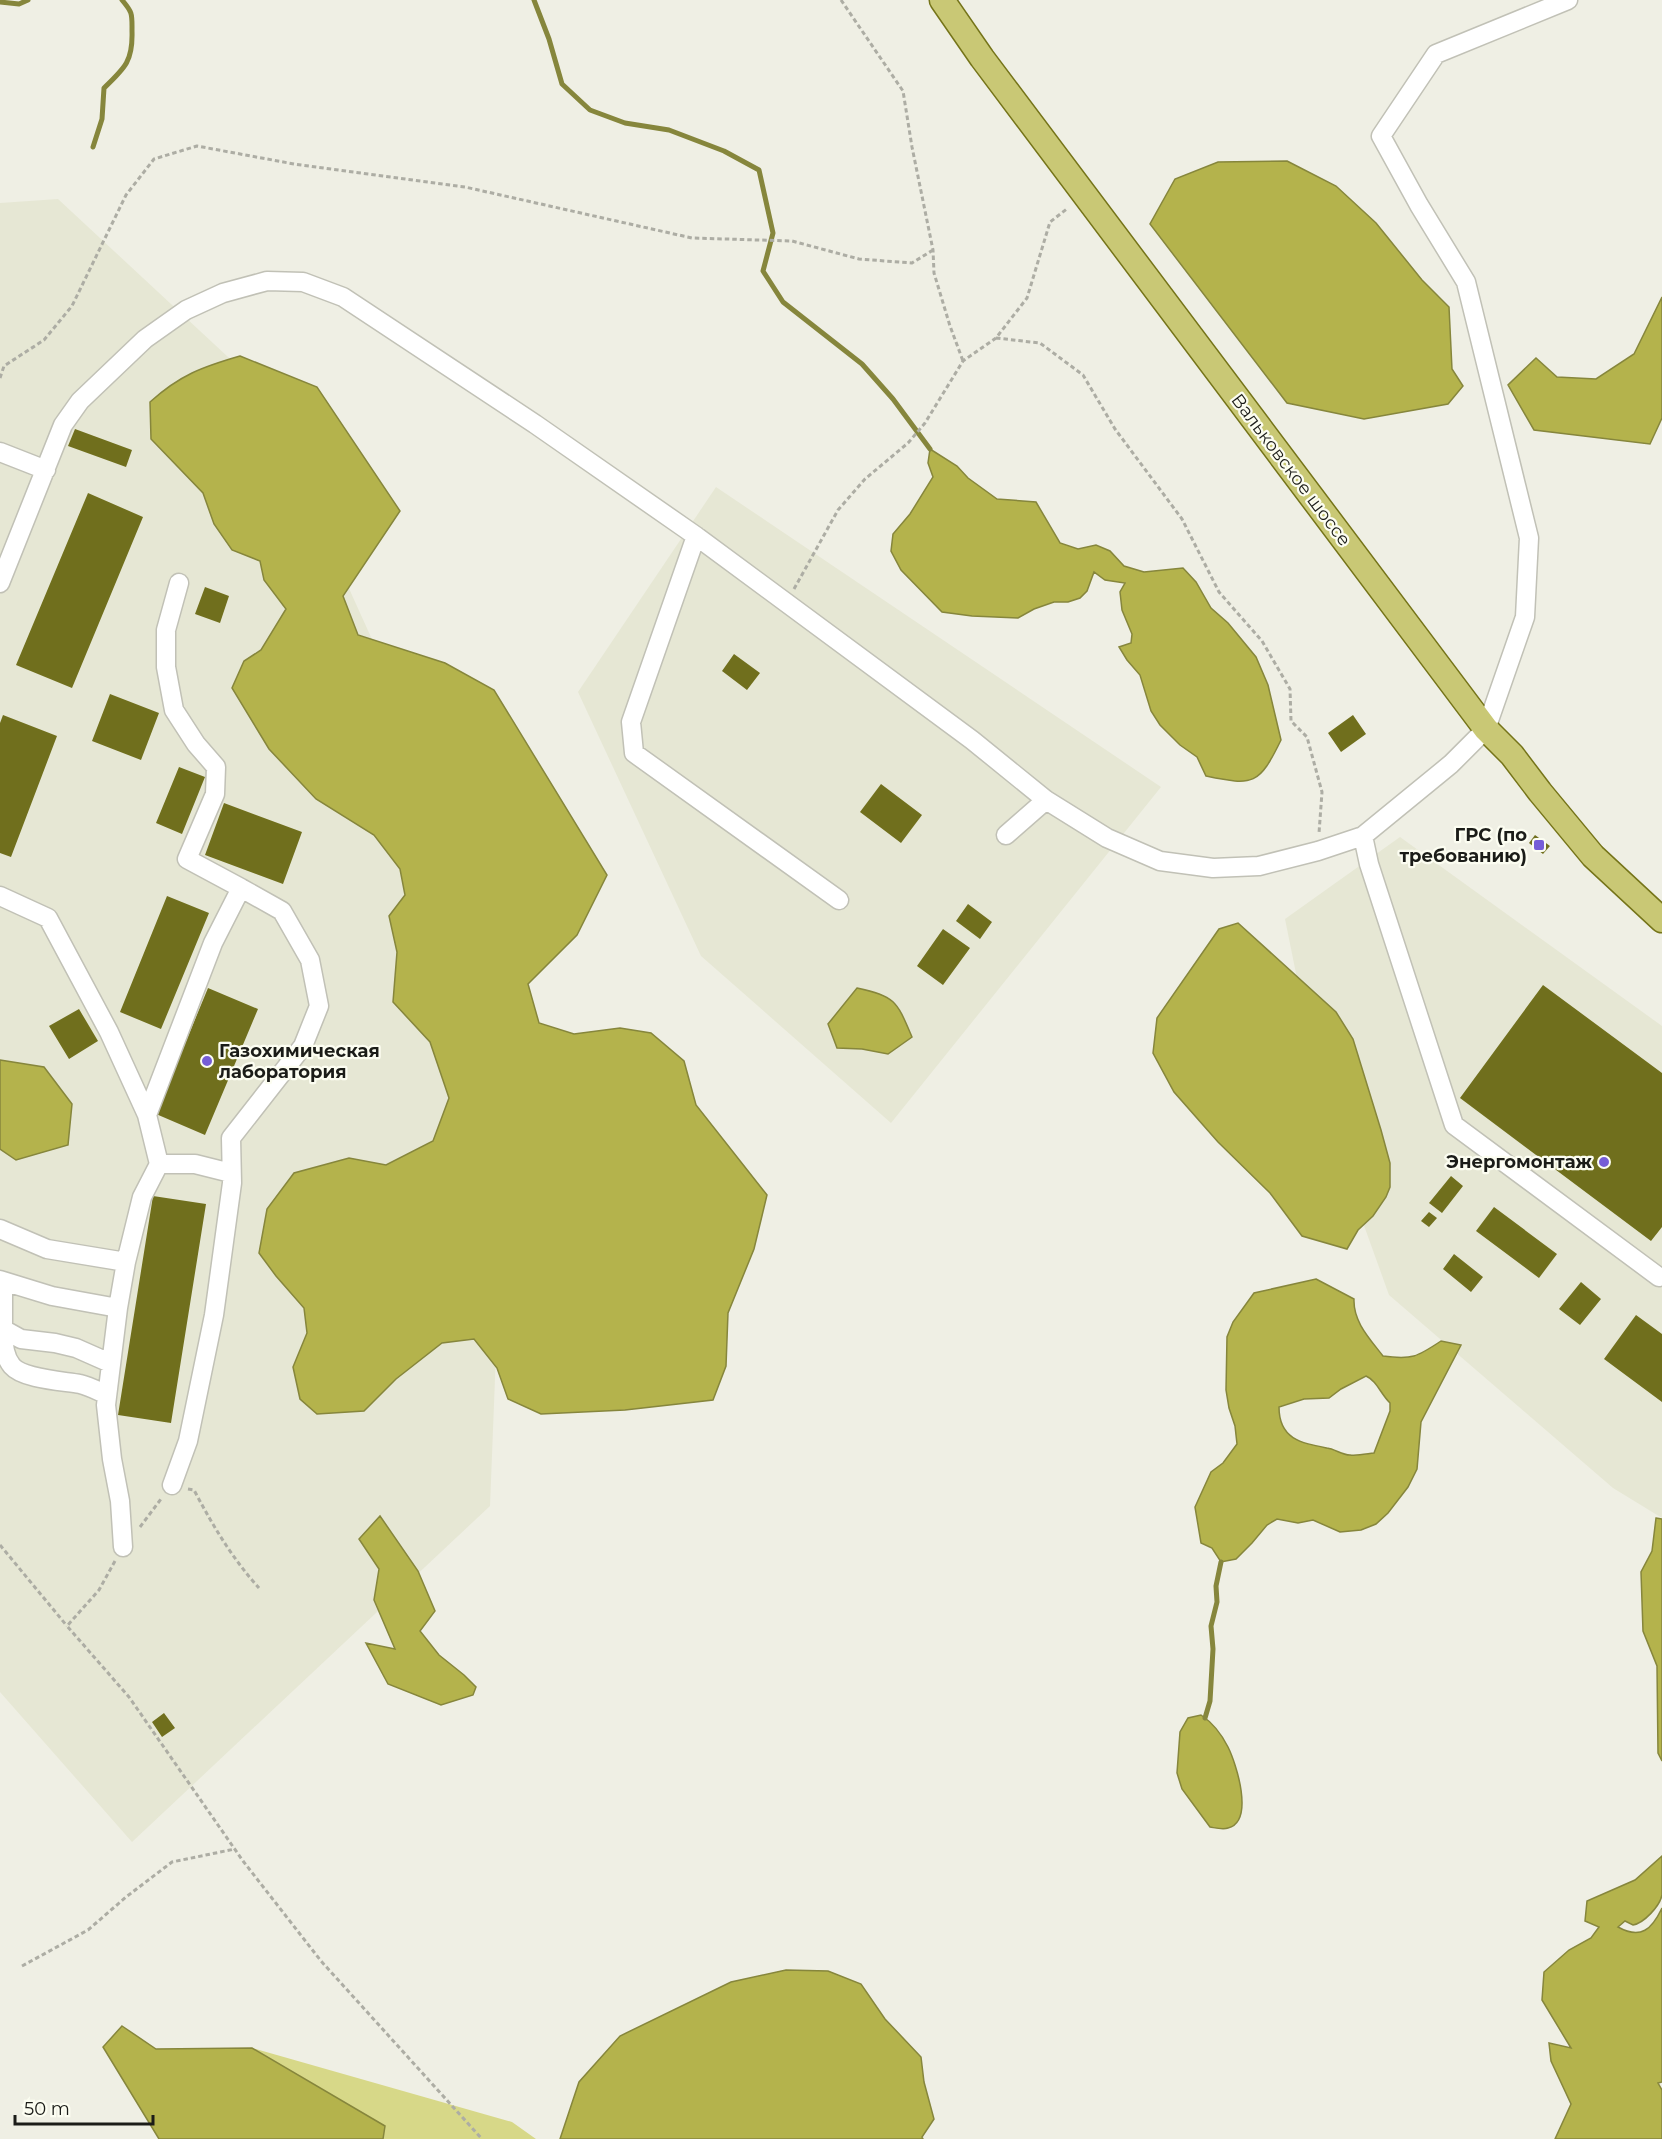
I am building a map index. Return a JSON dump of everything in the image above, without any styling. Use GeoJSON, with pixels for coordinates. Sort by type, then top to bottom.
{"type":"FeatureCollection","features":[{"type":"Feature","properties":{"kind":"main road","name":"Вальковское шоссе"},"geometry":{"type":"LineString","coordinates":[[942,0],[982,58],[1486,729],[1512,755],[1593,856],[1662,920]]}},
{"type":"Feature","properties":{"kind":"lane"},"geometry":{"type":"LineString","coordinates":[[0,583],[63,424],[80,400],[145,339],[186,310],[224,293],[267,280],[303,282],[343,297],[535,424],[696,536],[972,740],[1046,800],[1107,838],[1160,861],[1213,868],[1259,866],[1363,837],[1451,764],[1486,729],[1525,617],[1529,538],[1466,282],[1419,205],[1381,136],[1436,54],[1568,0]]}},
{"type":"Feature","properties":{"kind":"lane"},"geometry":{"type":"LineString","coordinates":[[0,452],[45,470]]}},
{"type":"Feature","properties":{"kind":"lane"},"geometry":{"type":"LineString","coordinates":[[696,536],[631,722],[633,753],[838,900]]}},
{"type":"Feature","properties":{"kind":"lane"},"geometry":{"type":"LineString","coordinates":[[172,1485],[188,1441],[214,1315],[231,1173],[231,1138],[303,1046],[319,1005],[310,960],[282,911],[187,859],[215,794],[216,767],[196,744],[174,710],[166,667],[166,630],[179,583]]}},
{"type":"Feature","properties":{"kind":"lane"},"geometry":{"type":"LineString","coordinates":[[1006,835],[1046,800]]}},
{"type":"Feature","properties":{"kind":"lane"},"geometry":{"type":"LineString","coordinates":[[1363,837],[1369,864],[1454,1125],[1659,1277]]}},
{"type":"Feature","properties":{"kind":"lane"},"geometry":{"type":"LineString","coordinates":[[147,1115],[213,943],[241,888]]}},
{"type":"Feature","properties":{"kind":"lane"},"geometry":{"type":"LineString","coordinates":[[0,896],[48,918],[109,1032],[147,1115],[159,1164],[142,1197],[126,1262],[110,1363],[106,1405],[112,1459],[120,1501],[123,1547]]}},
{"type":"Feature","properties":{"kind":"lane"},"geometry":{"type":"LineString","coordinates":[[159,1164],[195,1164],[231,1173]]}},
{"type":"Feature","properties":{"kind":"lane"},"geometry":{"type":"LineString","coordinates":[[0,1230],[47,1249],[126,1262]]}},
{"type":"Feature","properties":{"kind":"lane"},"geometry":{"type":"LineString","coordinates":[[107,1395],[83,1384],[38,1377],[13,1367],[4,1352],[1,1280],[52,1296],[118,1308]]}},
{"type":"Feature","properties":{"kind":"lane"},"geometry":{"type":"LineString","coordinates":[[3,1329],[21,1339],[76,1348],[110,1363]]}},
{"type":"Feature","properties":{"kind":"path"},"geometry":{"type":"LineString","coordinates":[[841,0],[903,92],[933,250],[934,273],[963,361]]}},
{"type":"Feature","properties":{"kind":"path"},"geometry":{"type":"LineString","coordinates":[[0,378],[4,366],[44,340],[72,306],[126,195],[154,159],[197,146],[294,164],[465,187],[692,238],[792,241],[860,259],[912,263],[933,250]]}},
{"type":"Feature","properties":{"kind":"path"},"geometry":{"type":"LineString","coordinates":[[786,603],[838,510],[865,479],[908,443],[925,423],[963,361],[996,338],[1027,298],[1050,222],[1084,194]]}},
{"type":"Feature","properties":{"kind":"path"},"geometry":{"type":"LineString","coordinates":[[996,338],[1040,343],[1083,375],[1115,429],[1182,519],[1219,592],[1262,641],[1290,689],[1291,721],[1307,737],[1322,792],[1318,851]]}},
{"type":"Feature","properties":{"kind":"path"},"geometry":{"type":"LineString","coordinates":[[67,1626],[99,1590],[123,1547],[172,1485],[194,1491],[226,1549],[259,1588]]}},
{"type":"Feature","properties":{"kind":"path"},"geometry":{"type":"LineString","coordinates":[[0,1545],[129,1697],[236,1849],[321,1961],[482,2139]]}},
{"type":"Feature","properties":{"kind":"path"},"geometry":{"type":"LineString","coordinates":[[22,1966],[88,1930],[172,1862],[236,1849]]}},
{"type":"Feature","properties":{"kind":"shaded area"},"geometry":{"type":"Polygon","coordinates":[[[1287,161],[1336,186],[1376,223],[1422,280],[1449,307],[1452,369],[1463,386],[1448,404],[1364,419],[1287,403],[1150,224],[1175,179],[1218,162],[1287,161]]]}},
{"type":"Feature","properties":{"kind":"shaded area"},"geometry":{"type":"Polygon","coordinates":[[[58,199],[256,383],[399,699],[513,919],[490,1506],[132,1842],[0,1692],[0,203],[58,199]]]}},
{"type":"Feature","properties":{"kind":"shaded area"},"geometry":{"type":"Polygon","coordinates":[[[1662,297],[1662,418],[1650,444],[1534,430],[1508,385],[1536,358],[1557,377],[1596,379],[1634,354],[1662,297]]]}},
{"type":"Feature","properties":{"kind":"shaded area"},"geometry":{"type":"Polygon","coordinates":[[[240,356],[317,387],[400,511],[343,596],[358,635],[445,663],[494,690],[607,875],[577,935],[528,984],[539,1023],[574,1034],[620,1028],[651,1033],[684,1061],[696,1105],[767,1195],[754,1249],[728,1313],[726,1366],[713,1400],[625,1410],[541,1414],[508,1399],[497,1368],[474,1339],[442,1343],[396,1379],[364,1411],[317,1414],[300,1399],[293,1367],[307,1333],[304,1308],[259,1253],[267,1209],[294,1173],[349,1158],[386,1165],[433,1141],[449,1098],[430,1042],[393,1002],[397,952],[389,916],[405,895],[400,869],[374,835],[316,799],[269,749],[232,688],[244,661],[261,650],[286,609],[264,580],[260,561],[232,550],[214,524],[203,493],[151,439],[150,402],[182,378],[240,356]]]}},
{"type":"Feature","properties":{"kind":"shaded area"},"geometry":{"type":"Polygon","coordinates":[[[930,449],[957,466],[968,478],[997,499],[1036,502],[1060,543],[1078,549],[1096,545],[1110,551],[1124,566],[1144,572],[1183,568],[1196,582],[1211,608],[1228,623],[1256,657],[1268,685],[1281,740],[1260,774],[1245,781],[1206,776],[1197,757],[1180,745],[1160,725],[1151,711],[1140,675],[1119,647],[1131,643],[1132,634],[1122,610],[1120,592],[1125,583],[1105,580],[1094,572],[1087,591],[1080,598],[1068,602],[1054,602],[1018,618],[942,612],[901,570],[891,551],[893,534],[910,514],[933,477],[928,463],[930,449]]]}},
{"type":"Feature","properties":{"kind":"shaded area"},"geometry":{"type":"Polygon","coordinates":[[[716,487],[1161,787],[891,1123],[701,956],[578,692],[716,487]]]}},
{"type":"Feature","properties":{"kind":"shaded area"},"geometry":{"type":"Polygon","coordinates":[[[1400,837],[1662,1026],[1662,1518],[1613,1488],[1389,1295],[1325,1117],[1285,919],[1400,837]]]}},
{"type":"Feature","properties":{"kind":"shaded area"},"geometry":{"type":"Polygon","coordinates":[[[1238,923],[1336,1012],[1353,1039],[1390,1163],[1390,1187],[1373,1216],[1358,1230],[1347,1249],[1302,1236],[1270,1193],[1218,1142],[1174,1092],[1153,1053],[1157,1018],[1219,929],[1238,923]]]}},
{"type":"Feature","properties":{"kind":"shaded area"},"geometry":{"type":"Polygon","coordinates":[[[857,988],[880,994],[894,1002],[912,1037],[888,1054],[862,1049],[837,1048],[828,1024],[857,988]]]}},
{"type":"Feature","properties":{"kind":"shaded area"},"geometry":{"type":"Polygon","coordinates":[[[0,1060],[44,1067],[72,1104],[68,1145],[16,1160],[0,1149],[0,1060]]]}},
{"type":"Feature","properties":{"kind":"shaded area"},"geometry":{"type":"Polygon","coordinates":[[[1316,1279],[1354,1299],[1359,1323],[1383,1356],[1401,1358],[1414,1356],[1441,1341],[1461,1345],[1421,1422],[1417,1469],[1408,1487],[1388,1513],[1376,1524],[1361,1530],[1340,1532],[1313,1520],[1298,1523],[1277,1519],[1267,1525],[1236,1559],[1221,1562],[1212,1548],[1201,1543],[1195,1507],[1211,1472],[1223,1463],[1237,1444],[1226,1390],[1227,1337],[1233,1322],[1254,1293],[1316,1279]],[[1366,1376],[1329,1398],[1304,1399],[1279,1407],[1280,1418],[1287,1433],[1300,1441],[1347,1455],[1374,1453],[1390,1411],[1390,1403],[1366,1376]]]}},
{"type":"Feature","properties":{"kind":"shaded area"},"geometry":{"type":"Polygon","coordinates":[[[380,1516],[418,1571],[435,1611],[420,1631],[439,1655],[476,1687],[473,1695],[441,1705],[388,1684],[366,1643],[395,1649],[374,1600],[379,1569],[359,1539],[380,1516]]]}},
{"type":"Feature","properties":{"kind":"shaded area"},"geometry":{"type":"Polygon","coordinates":[[[1656,1518],[1662,1519],[1662,1761],[1658,1753],[1657,1666],[1643,1631],[1641,1572],[1652,1551],[1656,1518]]]}},
{"type":"Feature","properties":{"kind":"shaded area"},"geometry":{"type":"Polygon","coordinates":[[[1201,1715],[1213,1725],[1226,1743],[1239,1778],[1241,1815],[1236,1823],[1226,1829],[1210,1827],[1182,1789],[1177,1773],[1180,1732],[1188,1718],[1201,1715]]]}},
{"type":"Feature","properties":{"kind":"shaded area"},"geometry":{"type":"Polygon","coordinates":[[[1662,1856],[1662,1895],[1658,1904],[1637,1924],[1633,1925],[1625,1921],[1618,1927],[1633,1932],[1645,1930],[1654,1922],[1662,1908],[1662,2082],[1658,2083],[1662,2090],[1662,2139],[1555,2139],[1571,2104],[1551,2061],[1549,2043],[1571,2048],[1542,2000],[1544,1972],[1569,1950],[1591,1938],[1599,1927],[1585,1921],[1587,1901],[1635,1880],[1662,1856]]]}},
{"type":"Feature","properties":{"kind":"shaded area"},"geometry":{"type":"Polygon","coordinates":[[[786,1970],[828,1971],[861,1984],[885,2019],[921,2057],[924,2082],[934,2119],[922,2137],[923,2139],[560,2139],[579,2082],[620,2036],[731,1982],[786,1970]]]}},
{"type":"Feature","properties":{"kind":"shaded area"},"geometry":{"type":"Polygon","coordinates":[[[122,2026],[156,2049],[252,2048],[385,2126],[383,2139],[159,2139],[103,2047],[122,2026]]]}},
{"type":"Feature","properties":{"kind":"green space"},"geometry":{"type":"Polygon","coordinates":[[[252,2048],[512,2122],[536,2139],[383,2139],[385,2126],[252,2048]]]}},
{"type":"Feature","properties":{"kind":"building"},"geometry":{"type":"Polygon","coordinates":[[[75,429],[132,450],[126,467],[68,446],[75,429]]]}},
{"type":"Feature","properties":{"kind":"building"},"geometry":{"type":"Polygon","coordinates":[[[88,493],[143,517],[72,688],[16,665],[88,493]]]}},
{"type":"Feature","properties":{"kind":"building"},"geometry":{"type":"Polygon","coordinates":[[[205,587],[229,596],[220,623],[195,614],[205,587]]]}},
{"type":"Feature","properties":{"kind":"building"},"geometry":{"type":"Polygon","coordinates":[[[734,654],[760,673],[747,690],[722,671],[734,654]]]}},
{"type":"Feature","properties":{"kind":"building"},"geometry":{"type":"Polygon","coordinates":[[[110,694],[159,713],[141,760],[92,741],[110,694]]]}},
{"type":"Feature","properties":{"kind":"building"},"geometry":{"type":"Polygon","coordinates":[[[3,715],[57,736],[11,857],[0,853],[0,723],[3,715]]]}},
{"type":"Feature","properties":{"kind":"building"},"geometry":{"type":"Polygon","coordinates":[[[1353,715],[1366,734],[1341,752],[1328,733],[1353,715]]]}},
{"type":"Feature","properties":{"kind":"building"},"geometry":{"type":"Polygon","coordinates":[[[179,767],[205,777],[182,834],[156,823],[179,767]]]}},
{"type":"Feature","properties":{"kind":"building"},"geometry":{"type":"Polygon","coordinates":[[[881,784],[922,815],[901,843],[860,812],[881,784]]]}},
{"type":"Feature","properties":{"kind":"building"},"geometry":{"type":"Polygon","coordinates":[[[224,803],[302,832],[283,884],[205,855],[224,803]]]}},
{"type":"Feature","properties":{"kind":"building"},"geometry":{"type":"Polygon","coordinates":[[[1535,835],[1550,846],[1543,854],[1529,843],[1535,835]]]}},
{"type":"Feature","properties":{"kind":"building"},"geometry":{"type":"Polygon","coordinates":[[[167,896],[209,913],[161,1029],[120,1012],[167,896]]]}},
{"type":"Feature","properties":{"kind":"building"},"geometry":{"type":"Polygon","coordinates":[[[968,904],[992,922],[980,939],[956,921],[968,904]]]}},
{"type":"Feature","properties":{"kind":"building"},"geometry":{"type":"Polygon","coordinates":[[[943,929],[970,948],[943,985],[917,966],[943,929]]]}},
{"type":"Feature","properties":{"kind":"building","name":"Энергомонтаж"},"geometry":{"type":"Polygon","coordinates":[[[1543,985],[1662,1073],[1662,1227],[1651,1241],[1460,1098],[1543,985]]]}},
{"type":"Feature","properties":{"kind":"building","name":"Газохимическая лаборатория"},"geometry":{"type":"Polygon","coordinates":[[[208,988],[258,1009],[205,1135],[156,1114],[208,988]]]}},
{"type":"Feature","properties":{"kind":"building"},"geometry":{"type":"Polygon","coordinates":[[[79,1009],[98,1041],[69,1059],[49,1026],[79,1009]]]}},
{"type":"Feature","properties":{"kind":"building"},"geometry":{"type":"Polygon","coordinates":[[[1451,1176],[1463,1186],[1442,1213],[1429,1203],[1451,1176]]]}},
{"type":"Feature","properties":{"kind":"building"},"geometry":{"type":"Polygon","coordinates":[[[153,1196],[206,1204],[171,1423],[118,1415],[153,1196]]]}},
{"type":"Feature","properties":{"kind":"building"},"geometry":{"type":"Polygon","coordinates":[[[1494,1207],[1557,1254],[1539,1278],[1476,1231],[1494,1207]]]}},
{"type":"Feature","properties":{"kind":"building"},"geometry":{"type":"Polygon","coordinates":[[[1429,1212],[1437,1218],[1429,1227],[1421,1221],[1429,1212]]]}},
{"type":"Feature","properties":{"kind":"building"},"geometry":{"type":"Polygon","coordinates":[[[1454,1254],[1483,1277],[1471,1292],[1443,1269],[1454,1254]]]}},
{"type":"Feature","properties":{"kind":"building"},"geometry":{"type":"Polygon","coordinates":[[[1581,1282],[1601,1299],[1580,1325],[1559,1309],[1581,1282]]]}},
{"type":"Feature","properties":{"kind":"building"},"geometry":{"type":"Polygon","coordinates":[[[1636,1315],[1662,1334],[1662,1402],[1604,1359],[1636,1315]]]}},
{"type":"Feature","properties":{"kind":"building"},"geometry":{"type":"Polygon","coordinates":[[[164,1713],[175,1728],[162,1737],[152,1722],[164,1713]]]}},
{"type":"Feature","properties":{"kind":"waterway"},"geometry":{"type":"LineString","coordinates":[[0,2],[19,4],[28,0]]}},
{"type":"Feature","properties":{"kind":"waterway"},"geometry":{"type":"LineString","coordinates":[[93,147],[102,119],[104,88],[122,69],[131,50],[132,17],[122,0]]}},
{"type":"Feature","properties":{"kind":"waterway"},"geometry":{"type":"LineString","coordinates":[[534,0],[549,39],[562,84],[590,110],[625,123],[669,130],[724,151],[759,170],[773,233],[763,271],[783,302],[862,364],[893,399],[930,449]]}},
{"type":"Feature","properties":{"kind":"waterway"},"geometry":{"type":"LineString","coordinates":[[1205,1718],[1210,1701],[1213,1649],[1211,1626],[1217,1602],[1216,1586],[1221,1562]]}},
{"type":"Feature","properties":{"kind":"place","name":"ГРС (по требованию)"},"geometry":{"type":"Point","coordinates":[1539,845]}},
{"type":"Feature","properties":{"kind":"place","name":"Газохимическая лаборатория"},"geometry":{"type":"Point","coordinates":[207,1061]}},
{"type":"Feature","properties":{"kind":"place","name":"Энергомонтаж"},"geometry":{"type":"Point","coordinates":[1604,1162]}}]}
